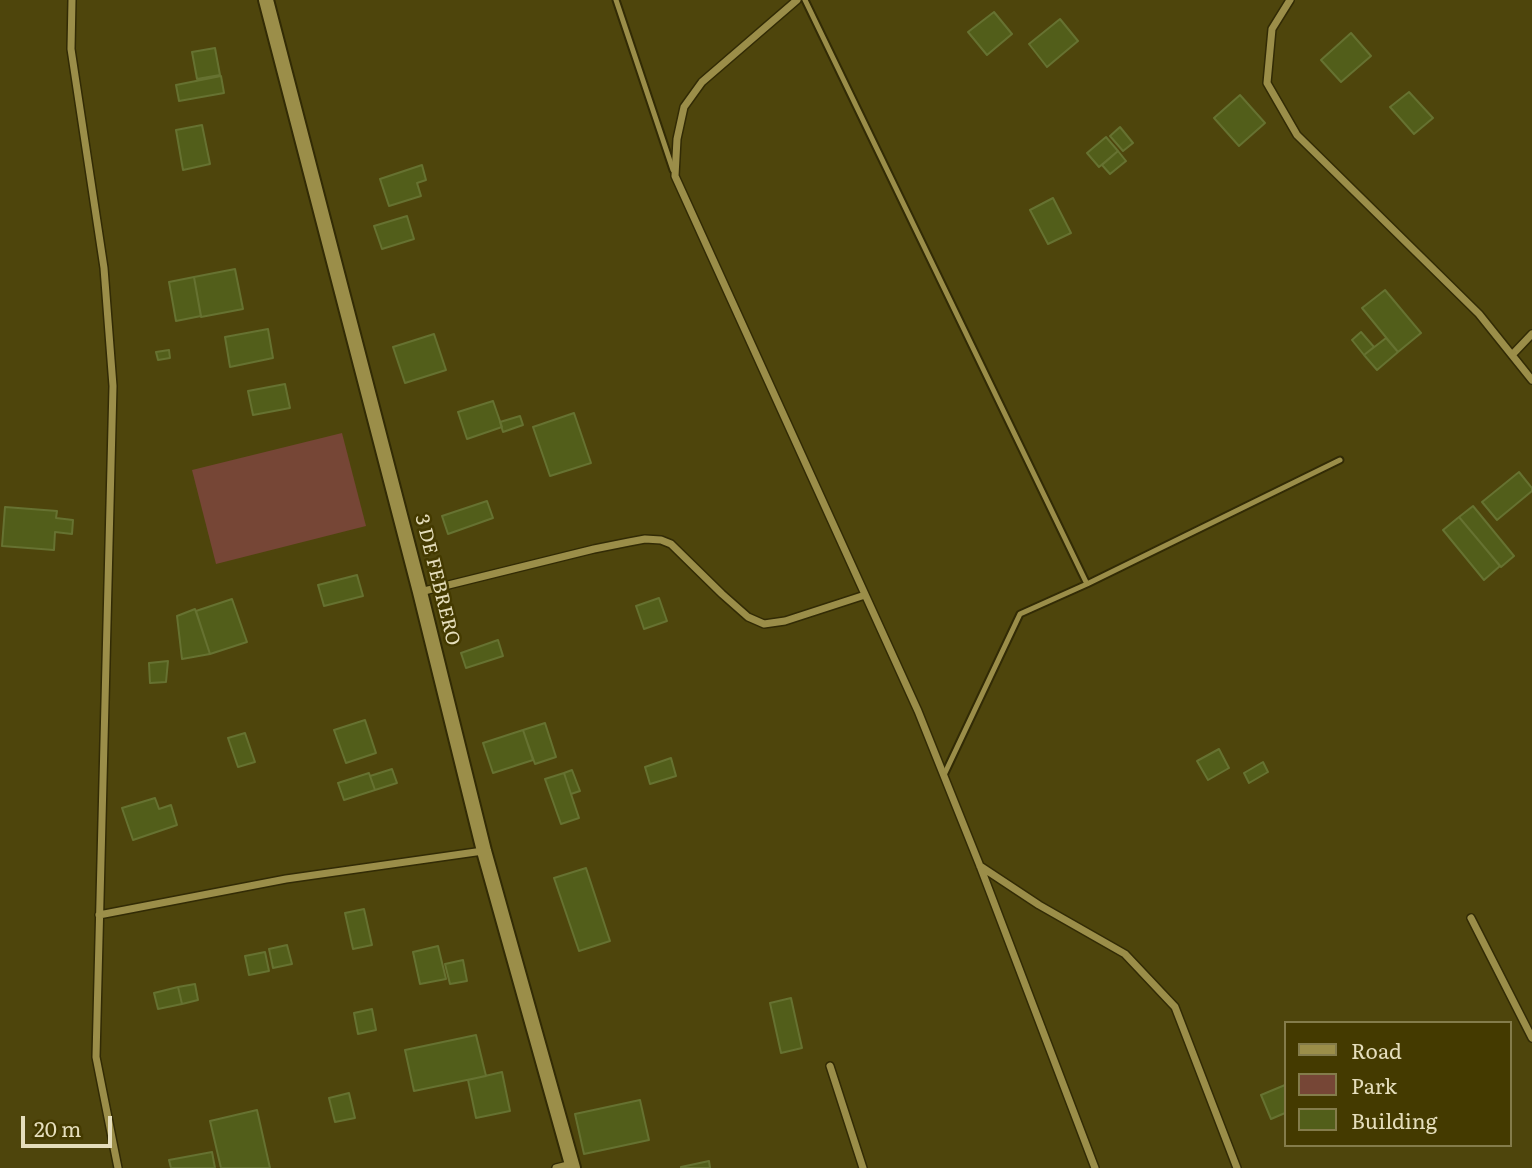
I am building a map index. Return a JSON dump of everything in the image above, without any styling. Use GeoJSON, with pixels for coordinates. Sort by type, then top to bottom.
{"type":"FeatureCollection","features":[{"type":"Feature","properties":{"kind":"street"},"geometry":{"type":"LineString","coordinates":[[72,0],[71,49],[104,268],[113,386],[96,1057],[118,1168]]}},
{"type":"Feature","properties":{"kind":"street","name":"3 DE FEBRERO"},"geometry":{"type":"LineString","coordinates":[[266,0],[420,592],[484,851],[573,1166]]}},
{"type":"Feature","properties":{"kind":"street"},"geometry":{"type":"LineString","coordinates":[[797,0],[702,82],[684,107],[677,139],[676,176],[918,711],[1095,1168]]}},
{"type":"Feature","properties":{"kind":"street"},"geometry":{"type":"LineString","coordinates":[[1290,0],[1272,29],[1267,83],[1297,135],[1479,314],[1532,380]]}},
{"type":"Feature","properties":{"kind":"street"},"geometry":{"type":"LineString","coordinates":[[1512,355],[1532,334]]}},
{"type":"Feature","properties":{"kind":"street"},"geometry":{"type":"LineString","coordinates":[[420,592],[645,539],[671,544],[748,617],[764,624],[785,621],[865,595]]}},
{"type":"Feature","properties":{"kind":"street"},"geometry":{"type":"LineString","coordinates":[[99,915],[286,879],[484,851]]}},
{"type":"Feature","properties":{"kind":"street"},"geometry":{"type":"LineString","coordinates":[[980,866],[1039,905],[1125,954],[1175,1007],[1237,1168]]}},
{"type":"Feature","properties":{"kind":"street"},"geometry":{"type":"LineString","coordinates":[[1471,918],[1532,1038]]}},
{"type":"Feature","properties":{"kind":"street"},"geometry":{"type":"LineString","coordinates":[[830,1066],[863,1168]]}},
{"type":"Feature","properties":{"kind":"street"},"geometry":{"type":"LineString","coordinates":[[556,1168],[573,1166]]}},
{"type":"Feature","properties":{"kind":"lane"},"geometry":{"type":"LineString","coordinates":[[616,0],[676,176]]}},
{"type":"Feature","properties":{"kind":"lane"},"geometry":{"type":"LineString","coordinates":[[805,0],[1087,584]]}},
{"type":"Feature","properties":{"kind":"lane"},"geometry":{"type":"LineString","coordinates":[[944,775],[1020,614],[1340,460]]}},
{"type":"Feature","properties":{"kind":"green space"},"geometry":{"type":"Polygon","coordinates":[[[342,433],[366,526],[216,564],[192,470],[342,433]]]}},
{"type":"Feature","properties":{"kind":"building"},"geometry":{"type":"Polygon","coordinates":[[[994,12],[1012,34],[987,55],[968,32],[994,12]]]}},
{"type":"Feature","properties":{"kind":"building"},"geometry":{"type":"Polygon","coordinates":[[[1060,19],[1078,41],[1047,67],[1029,44],[1060,19]]]}},
{"type":"Feature","properties":{"kind":"building"},"geometry":{"type":"Polygon","coordinates":[[[1351,33],[1371,56],[1341,82],[1321,60],[1351,33]]]}},
{"type":"Feature","properties":{"kind":"building"},"geometry":{"type":"Polygon","coordinates":[[[215,48],[220,75],[197,79],[192,52],[215,48]]]}},
{"type":"Feature","properties":{"kind":"building"},"geometry":{"type":"Polygon","coordinates":[[[221,76],[224,93],[179,101],[176,85],[221,76]]]}},
{"type":"Feature","properties":{"kind":"building"},"geometry":{"type":"Polygon","coordinates":[[[1409,92],[1433,118],[1414,134],[1390,107],[1409,92]]]}},
{"type":"Feature","properties":{"kind":"building"},"geometry":{"type":"Polygon","coordinates":[[[1240,95],[1265,123],[1239,146],[1214,118],[1240,95]]]}},
{"type":"Feature","properties":{"kind":"building"},"geometry":{"type":"Polygon","coordinates":[[[202,125],[210,164],[183,170],[176,130],[202,125]]]}},
{"type":"Feature","properties":{"kind":"building"},"geometry":{"type":"Polygon","coordinates":[[[1120,127],[1133,143],[1123,151],[1110,136],[1120,127]]]}},
{"type":"Feature","properties":{"kind":"building"},"geometry":{"type":"Polygon","coordinates":[[[1106,137],[1118,151],[1099,167],[1087,153],[1106,137]]]}},
{"type":"Feature","properties":{"kind":"building"},"geometry":{"type":"Polygon","coordinates":[[[1118,151],[1126,161],[1110,174],[1102,165],[1118,151]]]}},
{"type":"Feature","properties":{"kind":"building"},"geometry":{"type":"Polygon","coordinates":[[[422,165],[426,180],[417,183],[421,196],[389,206],[380,179],[422,165]]]}},
{"type":"Feature","properties":{"kind":"building"},"geometry":{"type":"Polygon","coordinates":[[[1053,198],[1071,233],[1048,244],[1030,210],[1053,198]]]}},
{"type":"Feature","properties":{"kind":"building"},"geometry":{"type":"Polygon","coordinates":[[[407,216],[414,239],[382,249],[374,226],[407,216]]]}},
{"type":"Feature","properties":{"kind":"building"},"geometry":{"type":"Polygon","coordinates":[[[235,269],[243,309],[201,317],[194,277],[235,269]]]}},
{"type":"Feature","properties":{"kind":"building"},"geometry":{"type":"Polygon","coordinates":[[[194,277],[201,316],[176,321],[169,282],[194,277]]]}},
{"type":"Feature","properties":{"kind":"building"},"geometry":{"type":"Polygon","coordinates":[[[1385,290],[1421,333],[1398,352],[1362,308],[1385,290]]]}},
{"type":"Feature","properties":{"kind":"building"},"geometry":{"type":"Polygon","coordinates":[[[268,329],[273,358],[230,367],[225,337],[268,329]]]}},
{"type":"Feature","properties":{"kind":"building"},"geometry":{"type":"Polygon","coordinates":[[[1361,332],[1374,347],[1364,355],[1352,340],[1361,332]]]}},
{"type":"Feature","properties":{"kind":"building"},"geometry":{"type":"Polygon","coordinates":[[[434,334],[446,370],[405,383],[393,347],[434,334]]]}},
{"type":"Feature","properties":{"kind":"building"},"geometry":{"type":"Polygon","coordinates":[[[1386,338],[1398,352],[1377,370],[1364,355],[1386,338]]]}},
{"type":"Feature","properties":{"kind":"building"},"geometry":{"type":"Polygon","coordinates":[[[169,350],[170,358],[158,360],[156,352],[169,350]]]}},
{"type":"Feature","properties":{"kind":"building"},"geometry":{"type":"Polygon","coordinates":[[[285,384],[290,408],[253,415],[248,391],[285,384]]]}},
{"type":"Feature","properties":{"kind":"building"},"geometry":{"type":"Polygon","coordinates":[[[493,401],[502,427],[467,439],[458,412],[493,401]]]}},
{"type":"Feature","properties":{"kind":"building"},"geometry":{"type":"Polygon","coordinates":[[[574,413],[591,463],[550,476],[533,427],[574,413]]]}},
{"type":"Feature","properties":{"kind":"building"},"geometry":{"type":"Polygon","coordinates":[[[520,416],[523,425],[503,432],[500,422],[520,416]]]}},
{"type":"Feature","properties":{"kind":"building"},"geometry":{"type":"Polygon","coordinates":[[[1519,472],[1532,491],[1497,520],[1482,502],[1519,472]]]}},
{"type":"Feature","properties":{"kind":"building"},"geometry":{"type":"Polygon","coordinates":[[[487,501],[493,518],[448,534],[442,516],[487,501]]]}},
{"type":"Feature","properties":{"kind":"building"},"geometry":{"type":"Polygon","coordinates":[[[1473,506],[1514,556],[1501,567],[1459,517],[1473,506]]]}},
{"type":"Feature","properties":{"kind":"building"},"geometry":{"type":"Polygon","coordinates":[[[5,507],[57,511],[56,518],[73,520],[72,534],[55,532],[54,550],[2,546],[5,507]]]}},
{"type":"Feature","properties":{"kind":"building"},"geometry":{"type":"Polygon","coordinates":[[[1459,517],[1500,566],[1484,580],[1443,530],[1459,517]]]}},
{"type":"Feature","properties":{"kind":"building"},"geometry":{"type":"Polygon","coordinates":[[[357,575],[363,596],[324,606],[318,585],[357,575]]]}},
{"type":"Feature","properties":{"kind":"building"},"geometry":{"type":"Polygon","coordinates":[[[659,598],[667,621],[644,629],[636,606],[659,598]]]}},
{"type":"Feature","properties":{"kind":"building"},"geometry":{"type":"Polygon","coordinates":[[[232,599],[247,642],[210,654],[196,611],[232,599]]]}},
{"type":"Feature","properties":{"kind":"building"},"geometry":{"type":"Polygon","coordinates":[[[195,609],[210,654],[182,659],[177,616],[195,609]]]}},
{"type":"Feature","properties":{"kind":"building"},"geometry":{"type":"Polygon","coordinates":[[[498,640],[503,656],[466,668],[461,653],[498,640]]]}},
{"type":"Feature","properties":{"kind":"building"},"geometry":{"type":"Polygon","coordinates":[[[168,661],[166,682],[150,683],[149,663],[168,661]]]}},
{"type":"Feature","properties":{"kind":"building"},"geometry":{"type":"Polygon","coordinates":[[[365,720],[376,753],[346,763],[334,730],[365,720]]]}},
{"type":"Feature","properties":{"kind":"building"},"geometry":{"type":"Polygon","coordinates":[[[545,723],[556,757],[535,764],[523,730],[545,723]]]}},
{"type":"Feature","properties":{"kind":"building"},"geometry":{"type":"Polygon","coordinates":[[[523,730],[533,760],[493,773],[483,743],[523,730]]]}},
{"type":"Feature","properties":{"kind":"building"},"geometry":{"type":"Polygon","coordinates":[[[245,733],[255,762],[238,767],[228,738],[245,733]]]}},
{"type":"Feature","properties":{"kind":"building"},"geometry":{"type":"Polygon","coordinates":[[[1219,749],[1229,768],[1208,780],[1197,761],[1219,749]]]}},
{"type":"Feature","properties":{"kind":"building"},"geometry":{"type":"Polygon","coordinates":[[[671,758],[676,776],[650,784],[645,767],[671,758]]]}},
{"type":"Feature","properties":{"kind":"building"},"geometry":{"type":"Polygon","coordinates":[[[1263,762],[1268,772],[1249,783],[1244,773],[1263,762]]]}},
{"type":"Feature","properties":{"kind":"building"},"geometry":{"type":"Polygon","coordinates":[[[392,769],[397,783],[375,790],[370,776],[392,769]]]}},
{"type":"Feature","properties":{"kind":"building"},"geometry":{"type":"Polygon","coordinates":[[[572,770],[580,791],[571,794],[564,773],[572,770]]]}},
{"type":"Feature","properties":{"kind":"building"},"geometry":{"type":"Polygon","coordinates":[[[369,773],[375,790],[344,800],[338,783],[369,773]]]}},
{"type":"Feature","properties":{"kind":"building"},"geometry":{"type":"Polygon","coordinates":[[[564,773],[579,818],[561,824],[545,779],[564,773]]]}},
{"type":"Feature","properties":{"kind":"building"},"geometry":{"type":"Polygon","coordinates":[[[155,798],[159,809],[171,805],[177,825],[133,840],[122,808],[155,798]]]}},
{"type":"Feature","properties":{"kind":"building"},"geometry":{"type":"Polygon","coordinates":[[[586,868],[610,941],[579,951],[554,878],[586,868]]]}},
{"type":"Feature","properties":{"kind":"building"},"geometry":{"type":"Polygon","coordinates":[[[364,909],[372,945],[353,949],[345,913],[364,909]]]}},
{"type":"Feature","properties":{"kind":"building"},"geometry":{"type":"Polygon","coordinates":[[[287,945],[292,964],[273,968],[269,949],[287,945]]]}},
{"type":"Feature","properties":{"kind":"building"},"geometry":{"type":"Polygon","coordinates":[[[438,946],[446,979],[420,984],[413,952],[438,946]]]}},
{"type":"Feature","properties":{"kind":"building"},"geometry":{"type":"Polygon","coordinates":[[[265,952],[269,971],[249,975],[245,956],[265,952]]]}},
{"type":"Feature","properties":{"kind":"building"},"geometry":{"type":"Polygon","coordinates":[[[463,960],[467,981],[450,984],[445,964],[463,960]]]}},
{"type":"Feature","properties":{"kind":"building"},"geometry":{"type":"Polygon","coordinates":[[[195,984],[198,1000],[182,1004],[178,987],[195,984]]]}},
{"type":"Feature","properties":{"kind":"building"},"geometry":{"type":"Polygon","coordinates":[[[178,987],[182,1004],[158,1009],[154,993],[178,987]]]}},
{"type":"Feature","properties":{"kind":"building"},"geometry":{"type":"Polygon","coordinates":[[[791,998],[802,1048],[781,1053],[770,1003],[791,998]]]}},
{"type":"Feature","properties":{"kind":"building"},"geometry":{"type":"Polygon","coordinates":[[[372,1009],[376,1030],[358,1034],[354,1013],[372,1009]]]}},
{"type":"Feature","properties":{"kind":"building"},"geometry":{"type":"Polygon","coordinates":[[[476,1035],[486,1076],[414,1091],[405,1050],[476,1035]]]}},
{"type":"Feature","properties":{"kind":"building"},"geometry":{"type":"Polygon","coordinates":[[[502,1072],[510,1111],[476,1118],[468,1080],[502,1072]]]}},
{"type":"Feature","properties":{"kind":"building"},"geometry":{"type":"Polygon","coordinates":[[[1284,1085],[1284,1113],[1271,1119],[1261,1095],[1284,1085]]]}},
{"type":"Feature","properties":{"kind":"building"},"geometry":{"type":"Polygon","coordinates":[[[349,1093],[355,1118],[335,1122],[329,1098],[349,1093]]]}},
{"type":"Feature","properties":{"kind":"building"},"geometry":{"type":"Polygon","coordinates":[[[640,1100],[649,1140],[584,1154],[575,1114],[640,1100]]]}},
{"type":"Feature","properties":{"kind":"building"},"geometry":{"type":"Polygon","coordinates":[[[257,1110],[270,1168],[221,1168],[210,1121],[257,1110]]]}},
{"type":"Feature","properties":{"kind":"building"},"geometry":{"type":"Polygon","coordinates":[[[212,1152],[215,1168],[171,1168],[169,1160],[212,1152]]]}},
{"type":"Feature","properties":{"kind":"building"},"geometry":{"type":"Polygon","coordinates":[[[709,1161],[710,1168],[681,1168],[681,1167],[709,1161]]]}}]}
